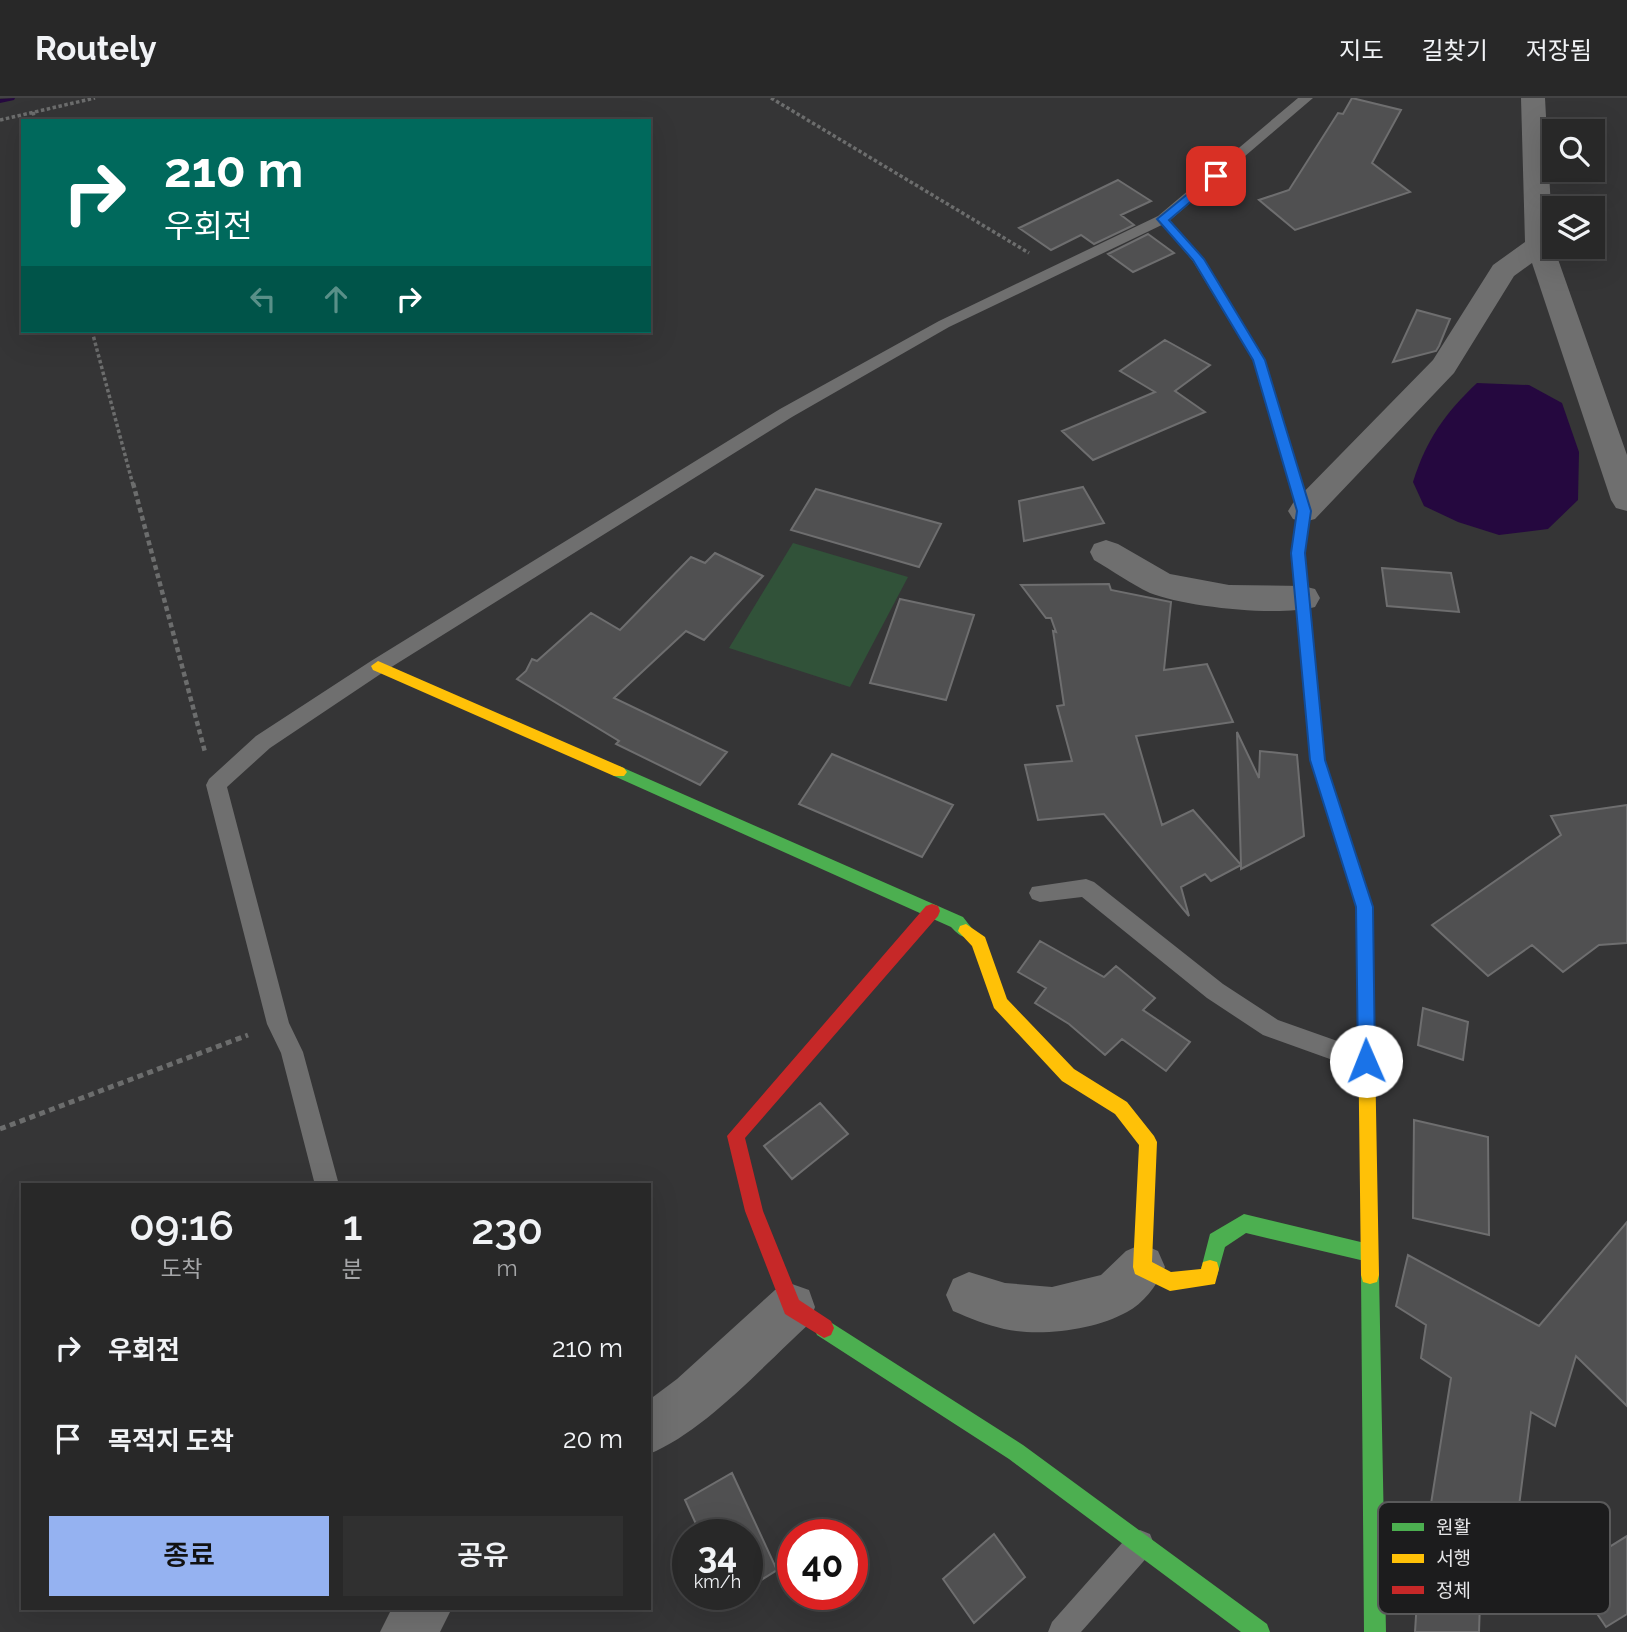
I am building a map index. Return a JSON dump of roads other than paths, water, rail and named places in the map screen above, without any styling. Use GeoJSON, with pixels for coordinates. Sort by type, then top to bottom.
{"type":"FeatureCollection","features":[{"type":"Feature","properties":{"kind":"street"},"geometry":{"type":"LineString","coordinates":[[1533,98],[1539,245],[1627,500]]}},
{"type":"Feature","properties":{"kind":"street"},"geometry":{"type":"LineString","coordinates":[[1163,219],[1198,259],[1259,360],[1304,511],[1298,553],[1318,760],[1364,907],[1375,1632]]}},
{"type":"Feature","properties":{"kind":"street"},"geometry":{"type":"LineString","coordinates":[[1304,511],[1444,366],[1503,271],[1539,245]]}},
{"type":"Feature","properties":{"kind":"street"},"geometry":{"type":"LineString","coordinates":[[1106,552],[1162,584],[1229,597],[1303,598]]}},
{"type":"Feature","properties":{"kind":"street"},"geometry":{"type":"LineString","coordinates":[[378,666],[957,922],[979,942],[1000,1003],[1068,1075],[1121,1108],[1148,1142],[1142,1267],[1113,1295],[1052,1310],[1005,1306],[969,1295]]}},
{"type":"Feature","properties":{"kind":"street"},"geometry":{"type":"LineString","coordinates":[[933,911],[736,1136],[754,1211],[792,1307],[1016,1452],[1259,1632]]}},
{"type":"Feature","properties":{"kind":"street"},"geometry":{"type":"LineString","coordinates":[[1142,1267],[1170,1282],[1208,1277],[1217,1241],[1244,1223],[1369,1253]]}},
{"type":"Feature","properties":{"kind":"street"},"geometry":{"type":"LineString","coordinates":[[651,1428],[694,1396],[792,1307]]}},
{"type":"Feature","properties":{"kind":"street"},"geometry":{"type":"LineString","coordinates":[[407,1632],[424,1610]]}},
{"type":"Feature","properties":{"kind":"lane"},"geometry":{"type":"LineString","coordinates":[[326,1183],[292,1052],[278,1024],[216,785],[263,742],[378,666],[786,413],[944,324],[1163,219],[1306,98]]}},
{"type":"Feature","properties":{"kind":"lane"},"geometry":{"type":"LineString","coordinates":[[1040,893],[1086,888],[1215,991],[1271,1028],[1366,1061]]}},
{"type":"Feature","properties":{"kind":"lane"},"geometry":{"type":"LineString","coordinates":[[1062,1632],[1140,1544]]}},
{"type":"Feature","properties":{"kind":"waterway"},"geometry":{"type":"LineString","coordinates":[[0,101],[11,98]]}}]}
